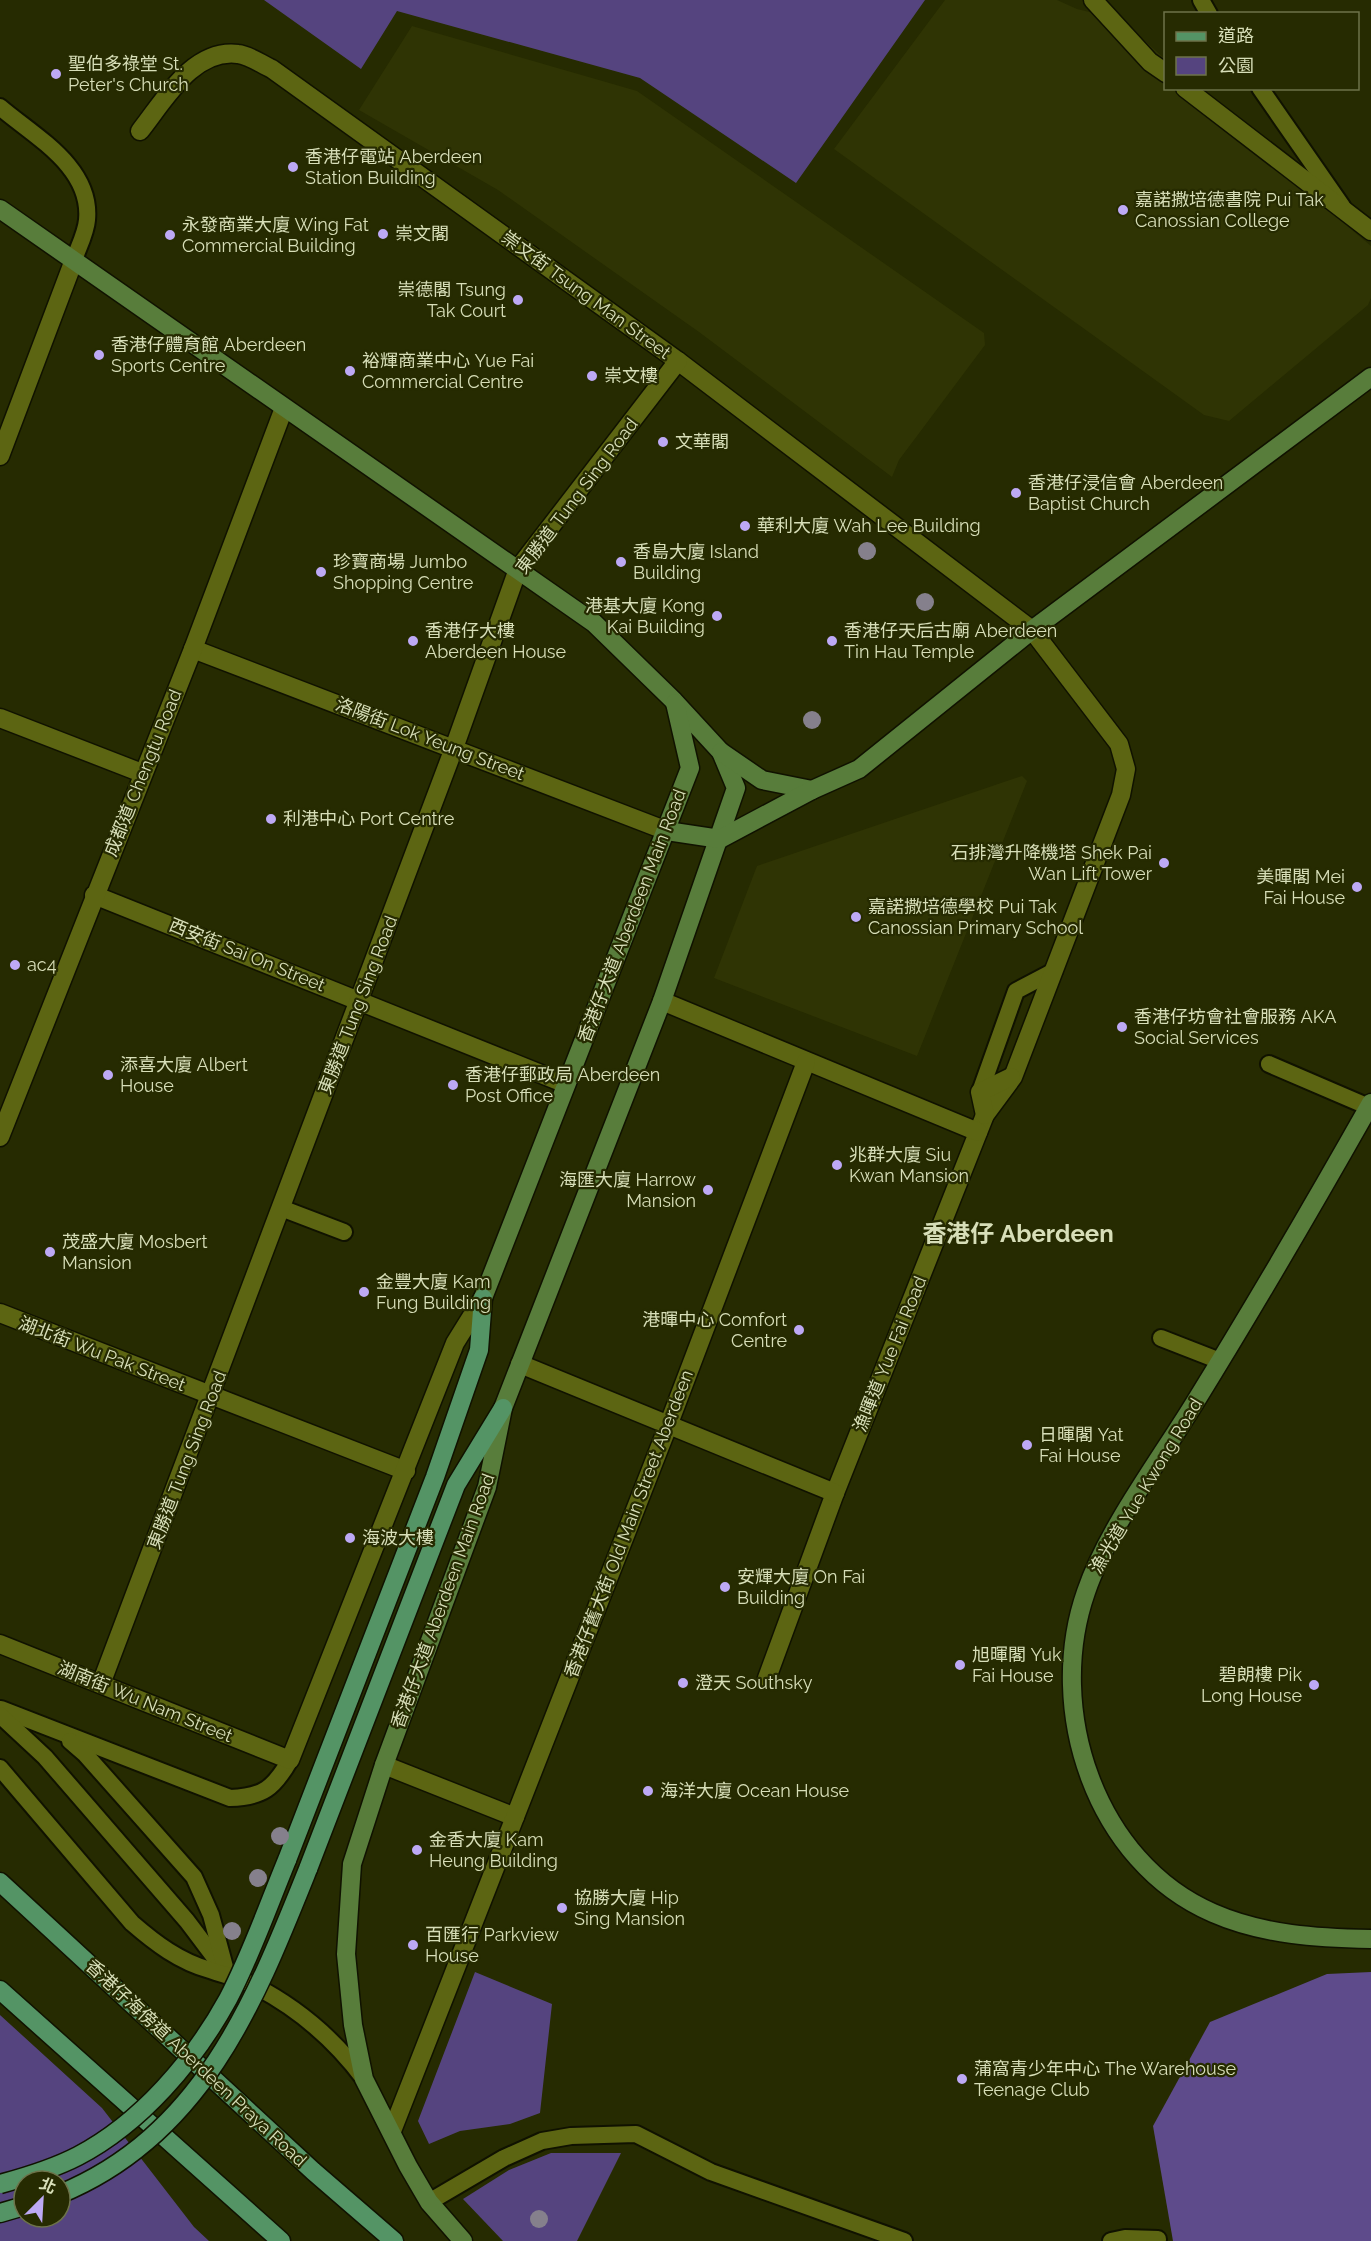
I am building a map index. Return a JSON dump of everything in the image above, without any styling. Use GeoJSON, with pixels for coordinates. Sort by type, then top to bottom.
{"type":"FeatureCollection","features":[{"type":"Feature","properties":{"kind":"main road","name":"香港仔大道 Aberdeen Main Road"},"geometry":{"type":"LineString","coordinates":[[0,209],[594,623],[674,701],[721,752],[736,788],[662,1001],[503,1408],[487,1487],[384,1765],[352,1864],[346,1954],[353,2025],[364,2079],[429,2202],[463,2241]]}},
{"type":"Feature","properties":{"kind":"main road"},"geometry":{"type":"LineString","coordinates":[[667,831],[720,839],[812,790],[859,769],[1032,630],[1371,377]]}},
{"type":"Feature","properties":{"kind":"main road","name":"香港仔大道 Aberdeen Main Road"},"geometry":{"type":"LineString","coordinates":[[483,1298],[690,768],[674,701]]}},
{"type":"Feature","properties":{"kind":"main road"},"geometry":{"type":"LineString","coordinates":[[721,752],[762,780],[812,790]]}},
{"type":"Feature","properties":{"kind":"main road","name":"漁光道 Yue Kwong Road"},"geometry":{"type":"LineString","coordinates":[[1370,1105],[1220,1361],[1113,1535],[1085,1593],[1077,1622],[1072,1687],[1080,1750],[1091,1781],[1119,1833],[1153,1873],[1191,1902],[1222,1917],[1258,1928],[1295,1935],[1371,1939]]}},
{"type":"Feature","properties":{"kind":"main road"},"geometry":{"type":"LineString","coordinates":[[0,2184],[36,2174],[78,2156],[115,2132],[149,2102],[180,2069],[206,2035],[228,1998],[287,1860],[430,1488],[479,1350],[483,1298]]}},
{"type":"Feature","properties":{"kind":"main road"},"geometry":{"type":"LineString","coordinates":[[72,2188],[92,2181],[131,2153],[169,2120],[200,2086],[226,2050],[249,2010],[308,1869],[456,1485],[503,1408]]}},
{"type":"Feature","properties":{"kind":"main road","name":"香港仔海傍道 Aberdeen Praya Road"},"geometry":{"type":"LineString","coordinates":[[0,1882],[314,2171],[394,2241]]}},
{"type":"Feature","properties":{"kind":"main road"},"geometry":{"type":"LineString","coordinates":[[0,1990],[281,2241]]}},
{"type":"Feature","properties":{"kind":"street"},"geometry":{"type":"LineString","coordinates":[[1093,0],[1150,62],[1164,72]]}},
{"type":"Feature","properties":{"kind":"street","name":"崇文街 Tsung Man Street"},"geometry":{"type":"LineString","coordinates":[[140,131],[189,71],[216,54],[240,54],[272,69],[678,361],[1032,630]]}},
{"type":"Feature","properties":{"kind":"street"},"geometry":{"type":"LineString","coordinates":[[1188,90],[1371,231]]}},
{"type":"Feature","properties":{"kind":"street"},"geometry":{"type":"LineString","coordinates":[[0,456],[74,260]]}},
{"type":"Feature","properties":{"kind":"street","name":"東勝道 Tung Sing Road"},"geometry":{"type":"LineString","coordinates":[[101,1684],[454,748],[518,569],[678,361]]}},
{"type":"Feature","properties":{"kind":"street","name":"成都道 Chengtu Road"},"geometry":{"type":"LineString","coordinates":[[0,1137],[142,773],[193,649],[284,408]]}},
{"type":"Feature","properties":{"kind":"street","name":"漁暉道 Yue Fai Road"},"geometry":{"type":"LineString","coordinates":[[767,1678],[835,1493],[982,1124],[1013,1077],[1121,795],[1126,769],[1119,744],[1032,630]]}},
{"type":"Feature","properties":{"kind":"street","name":"洛陽街 Lok Yeung Street"},"geometry":{"type":"LineString","coordinates":[[193,649],[667,831]]}},
{"type":"Feature","properties":{"kind":"street"},"geometry":{"type":"LineString","coordinates":[[0,718],[142,773]]}},
{"type":"Feature","properties":{"kind":"street","name":"西安街 Sai On Street"},"geometry":{"type":"LineString","coordinates":[[94,895],[566,1084]]}},
{"type":"Feature","properties":{"kind":"street"},"geometry":{"type":"LineString","coordinates":[[662,1001],[806,1062],[982,1124],[980,1092],[1013,1077]]}},
{"type":"Feature","properties":{"kind":"street","name":"香港仔舊大街 Old Main Street Aberdeen"},"geometry":{"type":"LineString","coordinates":[[392,2131],[668,1425],[806,1062]]}},
{"type":"Feature","properties":{"kind":"street","name":"香港仔大道 Aberdeen Main Road"},"geometry":{"type":"LineString","coordinates":[[290,1760],[455,1343],[483,1298]]}},
{"type":"Feature","properties":{"kind":"street","name":"湖北街 Wu Pak Street"},"geometry":{"type":"LineString","coordinates":[[0,1313],[406,1471]]}},
{"type":"Feature","properties":{"kind":"street"},"geometry":{"type":"LineString","coordinates":[[520,1364],[835,1493]]}},
{"type":"Feature","properties":{"kind":"street","name":"湖南街 Wu Nam Street"},"geometry":{"type":"LineString","coordinates":[[0,1644],[290,1760]]}},
{"type":"Feature","properties":{"kind":"street"},"geometry":{"type":"LineString","coordinates":[[384,1765],[515,1817]]}},
{"type":"Feature","properties":{"kind":"lane"},"geometry":{"type":"LineString","coordinates":[[1261,90],[1348,214]]}},
{"type":"Feature","properties":{"kind":"lane"},"geometry":{"type":"LineString","coordinates":[[0,107],[72,167],[86,193],[87,221],[74,260]]}},
{"type":"Feature","properties":{"kind":"lane"},"geometry":{"type":"LineString","coordinates":[[980,1092],[1017,991],[1054,970]]}},
{"type":"Feature","properties":{"kind":"lane"},"geometry":{"type":"LineString","coordinates":[[1269,1064],[1370,1105]]}},
{"type":"Feature","properties":{"kind":"lane"},"geometry":{"type":"LineString","coordinates":[[281,1208],[344,1232]]}},
{"type":"Feature","properties":{"kind":"lane"},"geometry":{"type":"LineString","coordinates":[[1161,1338],[1220,1361]]}},
{"type":"Feature","properties":{"kind":"lane"},"geometry":{"type":"LineString","coordinates":[[0,1709],[231,1798],[250,1798],[266,1791],[280,1778],[290,1760]]}},
{"type":"Feature","properties":{"kind":"lane"},"geometry":{"type":"LineString","coordinates":[[0,1715],[28,1738],[53,1766],[180,1914],[227,1974]]}},
{"type":"Feature","properties":{"kind":"lane"},"geometry":{"type":"LineString","coordinates":[[54,1730],[85,1754],[194,1877],[211,1915],[227,1974]]}},
{"type":"Feature","properties":{"kind":"lane"},"geometry":{"type":"LineString","coordinates":[[0,1768],[132,1923],[161,1947],[184,1960],[252,1985],[305,2018],[347,2056],[364,2079]]}},
{"type":"Feature","properties":{"kind":"lane"},"geometry":{"type":"LineString","coordinates":[[429,2202],[504,2158],[542,2141],[571,2136],[636,2134],[711,2172],[904,2241]]}},
{"type":"Feature","properties":{"kind":"lane"},"geometry":{"type":"LineString","coordinates":[[1111,2241],[1125,2238],[1158,2239]]}},
{"type":"Feature","properties":{"kind":"shaded area","name":"嘉諾撒培德書院 Pui Tak Canossian College"},"geometry":{"type":"Polygon","coordinates":[[[945,0],[1057,0],[1077,9],[1114,18],[1136,33],[1164,58],[1164,90],[1200,90],[1284,173],[1371,246],[1371,298],[1368,305],[1229,421],[1204,415],[834,149],[945,0]]]}},
{"type":"Feature","properties":{"kind":"shaded area"},"geometry":{"type":"Polygon","coordinates":[[[412,26],[637,91],[984,333],[985,345],[899,460],[892,477],[699,332],[498,190],[359,110],[412,26]]]}},
{"type":"Feature","properties":{"kind":"shaded area","name":"嘉諾撒培德學校 Pui Tak Canossian Primary School"},"geometry":{"type":"Polygon","coordinates":[[[1022,776],[1027,781],[917,1056],[714,978],[757,866],[1022,776]]]}},
{"type":"Feature","properties":{"kind":"shaded area"},"geometry":{"type":"Polygon","coordinates":[[[1371,1972],[1371,2241],[1173,2241],[1153,2126],[1210,2022],[1327,1974],[1371,1972]]]}},
{"type":"Feature","properties":{"kind":"green space"},"geometry":{"type":"Polygon","coordinates":[[[264,0],[925,0],[796,183],[640,78],[397,11],[361,69],[264,0]]]}},
{"type":"Feature","properties":{"kind":"green space"},"geometry":{"type":"Polygon","coordinates":[[[475,1972],[552,2004],[540,2113],[510,2124],[460,2131],[429,2144],[418,2121],[475,1972]]]}},
{"type":"Feature","properties":{"kind":"green space"},"geometry":{"type":"Polygon","coordinates":[[[0,2015],[102,2108],[194,2227],[209,2241],[0,2241],[0,2015]]]}},
{"type":"Feature","properties":{"kind":"green space"},"geometry":{"type":"Polygon","coordinates":[[[551,2153],[621,2153],[577,2241],[503,2241],[463,2199],[509,2170],[551,2153]]]}},
{"type":"Feature","properties":{"kind":"place","name":"聖伯多祿堂 St. Peter's Church"},"geometry":{"type":"Point","coordinates":[56,74]}},
{"type":"Feature","properties":{"kind":"place","name":"香港仔電站 Aberdeen Station Building"},"geometry":{"type":"Point","coordinates":[293,167]}},
{"type":"Feature","properties":{"kind":"place","name":"嘉諾撒培德書院 Pui Tak Canossian College"},"geometry":{"type":"Point","coordinates":[1123,210]}},
{"type":"Feature","properties":{"kind":"place","name":"崇文閣"},"geometry":{"type":"Point","coordinates":[383,234]}},
{"type":"Feature","properties":{"kind":"place","name":"永發商業大廈 Wing Fat Commercial Building"},"geometry":{"type":"Point","coordinates":[170,235]}},
{"type":"Feature","properties":{"kind":"place","name":"崇德閣 Tsung Tak Court"},"geometry":{"type":"Point","coordinates":[518,300]}},
{"type":"Feature","properties":{"kind":"place","name":"香港仔體育館 Aberdeen Sports Centre"},"geometry":{"type":"Point","coordinates":[99,355]}},
{"type":"Feature","properties":{"kind":"place","name":"裕輝商業中心 Yue Fai Commercial Centre"},"geometry":{"type":"Point","coordinates":[350,371]}},
{"type":"Feature","properties":{"kind":"place","name":"崇文樓"},"geometry":{"type":"Point","coordinates":[592,376]}},
{"type":"Feature","properties":{"kind":"place","name":"文華閣"},"geometry":{"type":"Point","coordinates":[663,442]}},
{"type":"Feature","properties":{"kind":"place","name":"香港仔浸信會 Aberdeen Baptist Church"},"geometry":{"type":"Point","coordinates":[1016,493]}},
{"type":"Feature","properties":{"kind":"place","name":"華利大廈 Wah Lee Building"},"geometry":{"type":"Point","coordinates":[745,526]}},
{"type":"Feature","properties":{"kind":"place","name":"香島大廈 Island Building"},"geometry":{"type":"Point","coordinates":[621,562]}},
{"type":"Feature","properties":{"kind":"place","name":"珍寶商場 Jumbo Shopping Centre"},"geometry":{"type":"Point","coordinates":[321,572]}},
{"type":"Feature","properties":{"kind":"place","name":"港基大廈 Kong Kai Building"},"geometry":{"type":"Point","coordinates":[717,616]}},
{"type":"Feature","properties":{"kind":"place","name":"香港仔大樓 Aberdeen House"},"geometry":{"type":"Point","coordinates":[413,641]}},
{"type":"Feature","properties":{"kind":"place","name":"香港仔天后古廟 Aberdeen Tin Hau Temple"},"geometry":{"type":"Point","coordinates":[832,641]}},
{"type":"Feature","properties":{"kind":"place","name":"利港中心 Port Centre"},"geometry":{"type":"Point","coordinates":[271,819]}},
{"type":"Feature","properties":{"kind":"place","name":"石排灣升降機塔 Shek Pai Wan Lift Tower"},"geometry":{"type":"Point","coordinates":[1164,863]}},
{"type":"Feature","properties":{"kind":"place","name":"美暉閣 Mei Fai House"},"geometry":{"type":"Point","coordinates":[1357,887]}},
{"type":"Feature","properties":{"kind":"place","name":"嘉諾撒培德學校 Pui Tak Canossian Primary School"},"geometry":{"type":"Point","coordinates":[856,917]}},
{"type":"Feature","properties":{"kind":"place","name":"ac4"},"geometry":{"type":"Point","coordinates":[15,965]}},
{"type":"Feature","properties":{"kind":"place","name":"香港仔坊會社會服務 AKA Social Services"},"geometry":{"type":"Point","coordinates":[1122,1027]}},
{"type":"Feature","properties":{"kind":"place","name":"添喜大廈 Albert House"},"geometry":{"type":"Point","coordinates":[108,1075]}},
{"type":"Feature","properties":{"kind":"place","name":"香港仔郵政局 Aberdeen Post Office"},"geometry":{"type":"Point","coordinates":[453,1085]}},
{"type":"Feature","properties":{"kind":"place","name":"兆群大廈 Siu Kwan Mansion"},"geometry":{"type":"Point","coordinates":[837,1165]}},
{"type":"Feature","properties":{"kind":"place","name":"海匯大廈 Harrow Mansion"},"geometry":{"type":"Point","coordinates":[708,1190]}},
{"type":"Feature","properties":{"kind":"place","name":"茂盛大廈 Mosbert Mansion"},"geometry":{"type":"Point","coordinates":[50,1252]}},
{"type":"Feature","properties":{"kind":"place","name":"金豐大廈 Kam Fung Building"},"geometry":{"type":"Point","coordinates":[364,1292]}},
{"type":"Feature","properties":{"kind":"place","name":"港暉中心 Comfort Centre"},"geometry":{"type":"Point","coordinates":[799,1330]}},
{"type":"Feature","properties":{"kind":"place","name":"日暉閣 Yat Fai House"},"geometry":{"type":"Point","coordinates":[1027,1445]}},
{"type":"Feature","properties":{"kind":"place","name":"海波大樓"},"geometry":{"type":"Point","coordinates":[350,1538]}},
{"type":"Feature","properties":{"kind":"place","name":"安輝大廈 On Fai Building"},"geometry":{"type":"Point","coordinates":[725,1587]}},
{"type":"Feature","properties":{"kind":"place","name":"旭暉閣 Yuk Fai House"},"geometry":{"type":"Point","coordinates":[960,1665]}},
{"type":"Feature","properties":{"kind":"place","name":"澄天 Southsky"},"geometry":{"type":"Point","coordinates":[683,1683]}},
{"type":"Feature","properties":{"kind":"place","name":"碧朗樓 Pik Long House"},"geometry":{"type":"Point","coordinates":[1314,1685]}},
{"type":"Feature","properties":{"kind":"place","name":"海洋大廈 Ocean House"},"geometry":{"type":"Point","coordinates":[648,1791]}},
{"type":"Feature","properties":{"kind":"place","name":"金香大廈 Kam Heung Building"},"geometry":{"type":"Point","coordinates":[417,1850]}},
{"type":"Feature","properties":{"kind":"place","name":"協勝大廈 Hip Sing Mansion"},"geometry":{"type":"Point","coordinates":[562,1908]}},
{"type":"Feature","properties":{"kind":"place","name":"百匯行 Parkview House"},"geometry":{"type":"Point","coordinates":[413,1945]}},
{"type":"Feature","properties":{"kind":"place","name":"蒲窩青少年中心 The Warehouse Teenage Club"},"geometry":{"type":"Point","coordinates":[962,2079]}},
{"type":"Feature","properties":{"kind":"district","name":"香港仔 Aberdeen"},"geometry":{"type":"Point","coordinates":[1018,1234]}}]}
